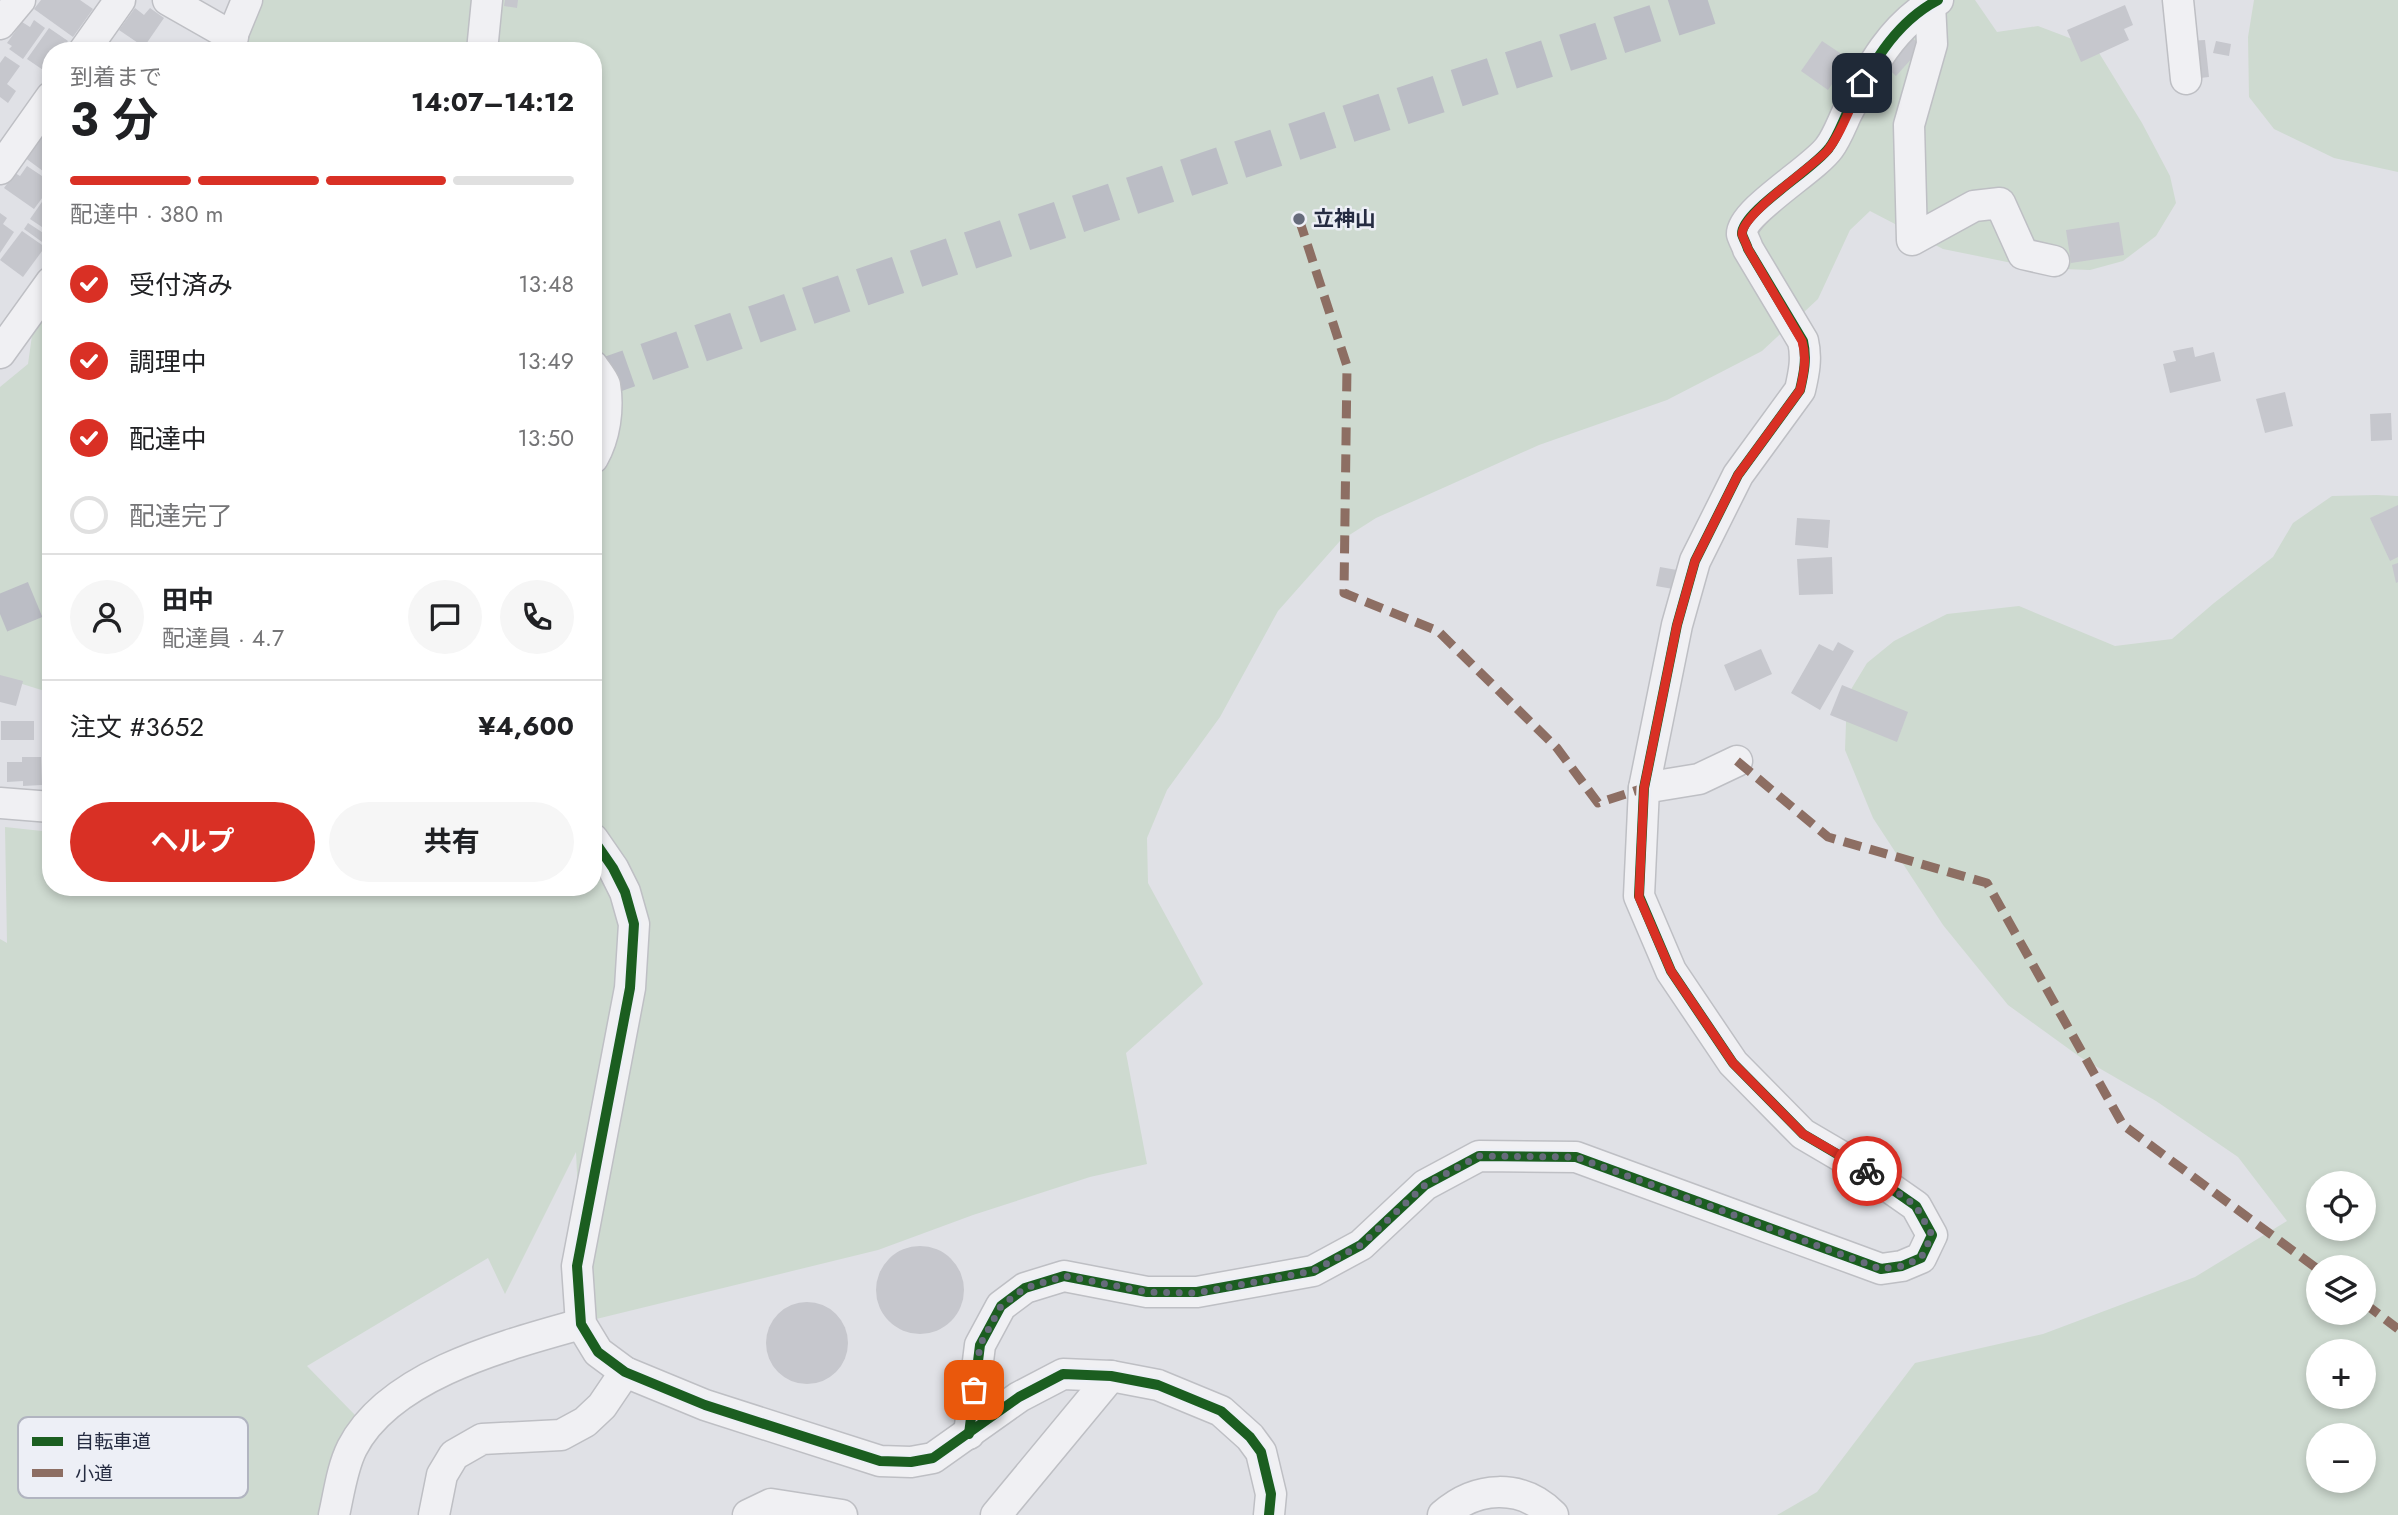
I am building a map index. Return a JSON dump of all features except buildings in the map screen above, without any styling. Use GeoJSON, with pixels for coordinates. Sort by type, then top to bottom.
{"type":"FeatureCollection","features":[{"type":"Feature","properties":{"kind":"street"},"geometry":{"type":"LineString","coordinates":[[0,24],[20,0]]}},
{"type":"Feature","properties":{"kind":"street"},"geometry":{"type":"LineString","coordinates":[[90,42],[120,0]]}},
{"type":"Feature","properties":{"kind":"street"},"geometry":{"type":"LineString","coordinates":[[168,0],[226,42]]}},
{"type":"Feature","properties":{"kind":"street"},"geometry":{"type":"LineString","coordinates":[[230,42],[247,0]]}},
{"type":"Feature","properties":{"kind":"street"},"geometry":{"type":"LineString","coordinates":[[483,42],[487,0]]}},
{"type":"Feature","properties":{"kind":"street"},"geometry":{"type":"LineString","coordinates":[[2178,0],[2186,79]]}},
{"type":"Feature","properties":{"kind":"street"},"geometry":{"type":"LineString","coordinates":[[1934,2],[1932,44],[1909,125],[1912,240],[1973,206],[2000,203],[2023,254],[2054,261]]}},
{"type":"Feature","properties":{"kind":"street"},"geometry":{"type":"LineString","coordinates":[[969,1434],[980,1345],[1001,1306],[1025,1288],[1065,1276],[1147,1292],[1197,1293],[1313,1271],[1361,1245],[1425,1185],[1479,1156],[1576,1157],[1881,1269],[1902,1266],[1921,1258],[1932,1235],[1916,1206],[1866,1171],[1803,1134],[1733,1063],[1671,971],[1639,897],[1644,788],[1677,625],[1695,561],[1738,475],[1800,390],[1803,377],[1806,353],[1802,341],[1748,249],[1742,234],[1745,225],[1760,207],[1829,148],[1873,62],[1907,21],[1934,2]]}},
{"type":"Feature","properties":{"kind":"street"},"geometry":{"type":"LineString","coordinates":[[0,169],[42,110]]}},
{"type":"Feature","properties":{"kind":"street"},"geometry":{"type":"LineString","coordinates":[[0,353],[42,295]]}},
{"type":"Feature","properties":{"kind":"street"},"geometry":{"type":"LineString","coordinates":[[602,379],[605,383],[606,415],[602,437]]}},
{"type":"Feature","properties":{"kind":"street"},"geometry":{"type":"LineString","coordinates":[[1644,788],[1699,779],[1737,761]]}},
{"type":"Feature","properties":{"kind":"street"},"geometry":{"type":"LineString","coordinates":[[0,803],[42,806]]}},
{"type":"Feature","properties":{"kind":"street"},"geometry":{"type":"LineString","coordinates":[[602,852],[625,892],[634,924],[630,988],[577,1266],[581,1324],[598,1352],[625,1372],[705,1405],[880,1461],[911,1462],[933,1458],[1019,1397],[1063,1374],[1111,1376],[1158,1385],[1221,1411],[1250,1437],[1261,1452],[1271,1494],[1269,1515]]}},
{"type":"Feature","properties":{"kind":"street"},"geometry":{"type":"LineString","coordinates":[[334,1515],[348,1458],[354,1445],[375,1419],[405,1392],[441,1371],[463,1362],[581,1324]]}},
{"type":"Feature","properties":{"kind":"street"},"geometry":{"type":"LineString","coordinates":[[434,1515],[442,1475],[454,1455],[482,1439],[561,1435],[585,1422],[602,1406],[625,1372]]}},
{"type":"Feature","properties":{"kind":"street"},"geometry":{"type":"LineString","coordinates":[[996,1515],[1111,1376]]}},
{"type":"Feature","properties":{"kind":"street"},"geometry":{"type":"LineString","coordinates":[[1443,1515],[1451,1508],[1481,1494],[1511,1491],[1543,1505],[1553,1515]]}},
{"type":"Feature","properties":{"kind":"street"},"geometry":{"type":"LineString","coordinates":[[748,1515],[771,1504],[842,1515]]}},
{"type":"Feature","properties":{"kind":"shaded area"},"geometry":{"type":"Polygon","coordinates":[[[262,0],[1975,0],[1997,32],[2038,26],[2096,48],[2142,123],[2170,176],[2176,203],[2156,236],[2123,261],[2090,270],[2037,268],[1943,249],[1870,211],[1850,230],[1818,299],[1762,351],[1667,400],[1539,445],[1376,518],[1340,541],[1278,611],[1220,717],[1167,790],[1147,838],[1148,883],[1203,984],[1126,1053],[1147,1164],[1090,1177],[973,1215],[878,1250],[584,1322],[576,1152],[505,1294],[488,1258],[307,1366],[355,1415],[329,1515],[0,1515],[0,939],[7,943],[5,827],[42,831],[42,896],[602,896],[602,42],[240,42],[262,0]]]}},
{"type":"Feature","properties":{"kind":"shaded area"},"geometry":{"type":"Polygon","coordinates":[[[2254,0],[2398,0],[2398,172],[2334,158],[2274,129],[2249,97],[2248,37],[2254,0]]]}},
{"type":"Feature","properties":{"kind":"shaded area"},"geometry":{"type":"Polygon","coordinates":[[[42,302],[42,690],[0,677],[0,387],[28,364],[36,307],[42,302]]]}},
{"type":"Feature","properties":{"kind":"shaded area"},"geometry":{"type":"Polygon","coordinates":[[[2332,496],[2398,496],[2398,1515],[1777,1515],[1817,1492],[1915,1363],[2043,1334],[2195,1277],[2287,1221],[2238,1157],[2156,1101],[2080,1057],[2008,1005],[1943,925],[1873,818],[1845,750],[1847,696],[1867,663],[1894,641],[1947,614],[2019,606],[2115,646],[2172,639],[2273,557],[2293,523],[2332,496]]]}},
{"type":"Feature","properties":{"kind":"tunnel"},"geometry":{"type":"LineString","coordinates":[[602,378],[1159,187],[1727,0]]}},
{"type":"Feature","properties":{"kind":"tunnel"},"geometry":{"type":"LineString","coordinates":[[0,614],[42,597]]}},
{"type":"Feature","properties":{"kind":"marked path"},"geometry":{"type":"LineString","coordinates":[[1299,219],[1347,366],[1344,593],[1438,631],[1557,748],[1598,803],[1644,788]]}},
{"type":"Feature","properties":{"kind":"marked path"},"geometry":{"type":"LineString","coordinates":[[1737,761],[1828,837],[1987,883],[2123,1125],[2306,1260]]}},
{"type":"Feature","properties":{"kind":"marked path"},"geometry":{"type":"LineString","coordinates":[[2376,1312],[2398,1329]]}},
{"type":"Feature","properties":{"kind":"cycle path"},"geometry":{"type":"LineString","coordinates":[[969,1434],[980,1345],[1001,1306],[1025,1288],[1064,1276],[1147,1292],[1197,1292],[1313,1271],[1361,1245],[1425,1185],[1479,1156],[1576,1157],[1881,1269],[1902,1266],[1921,1258],[1932,1235],[1916,1206],[1866,1171],[1803,1134],[1733,1063],[1671,971],[1639,896],[1644,788],[1677,625],[1695,561],[1738,475],[1800,390],[1804,372],[1803,341],[1748,249],[1742,234],[1745,225],[1753,214],[1829,148],[1883,50],[1907,22],[1938,0]]}},
{"type":"Feature","properties":{"kind":"cycle path"},"geometry":{"type":"LineString","coordinates":[[602,852],[625,892],[634,924],[630,988],[577,1266],[581,1324],[598,1352],[625,1372],[705,1405],[880,1461],[911,1462],[933,1458],[1019,1397],[1063,1374],[1111,1376],[1158,1385],[1221,1411],[1250,1437],[1261,1452],[1271,1494],[1269,1515]]}},
{"type":"Feature","properties":{"kind":"way so far"},"geometry":{"type":"LineString","coordinates":[[974,1390],[980,1345],[1001,1306],[1025,1288],[1065,1276],[1147,1292],[1197,1293],[1313,1271],[1361,1245],[1425,1185],[1479,1156],[1576,1157],[1881,1269],[1902,1266],[1921,1258],[1932,1235],[1916,1206],[1867,1171]]}},
{"type":"Feature","properties":{"kind":"place","name":"立神山"},"geometry":{"type":"Point","coordinates":[1299,219]}},
{"type":"Feature","properties":{"kind":"route"},"geometry":{"type":"LineString","coordinates":[[1862,83],[1829,148],[1760,207],[1745,225],[1742,234],[1748,249],[1802,341],[1806,353],[1803,377],[1800,390],[1738,475],[1695,561],[1677,625],[1644,788],[1639,897],[1671,971],[1733,1063],[1803,1134],[1867,1171]]}}]}
